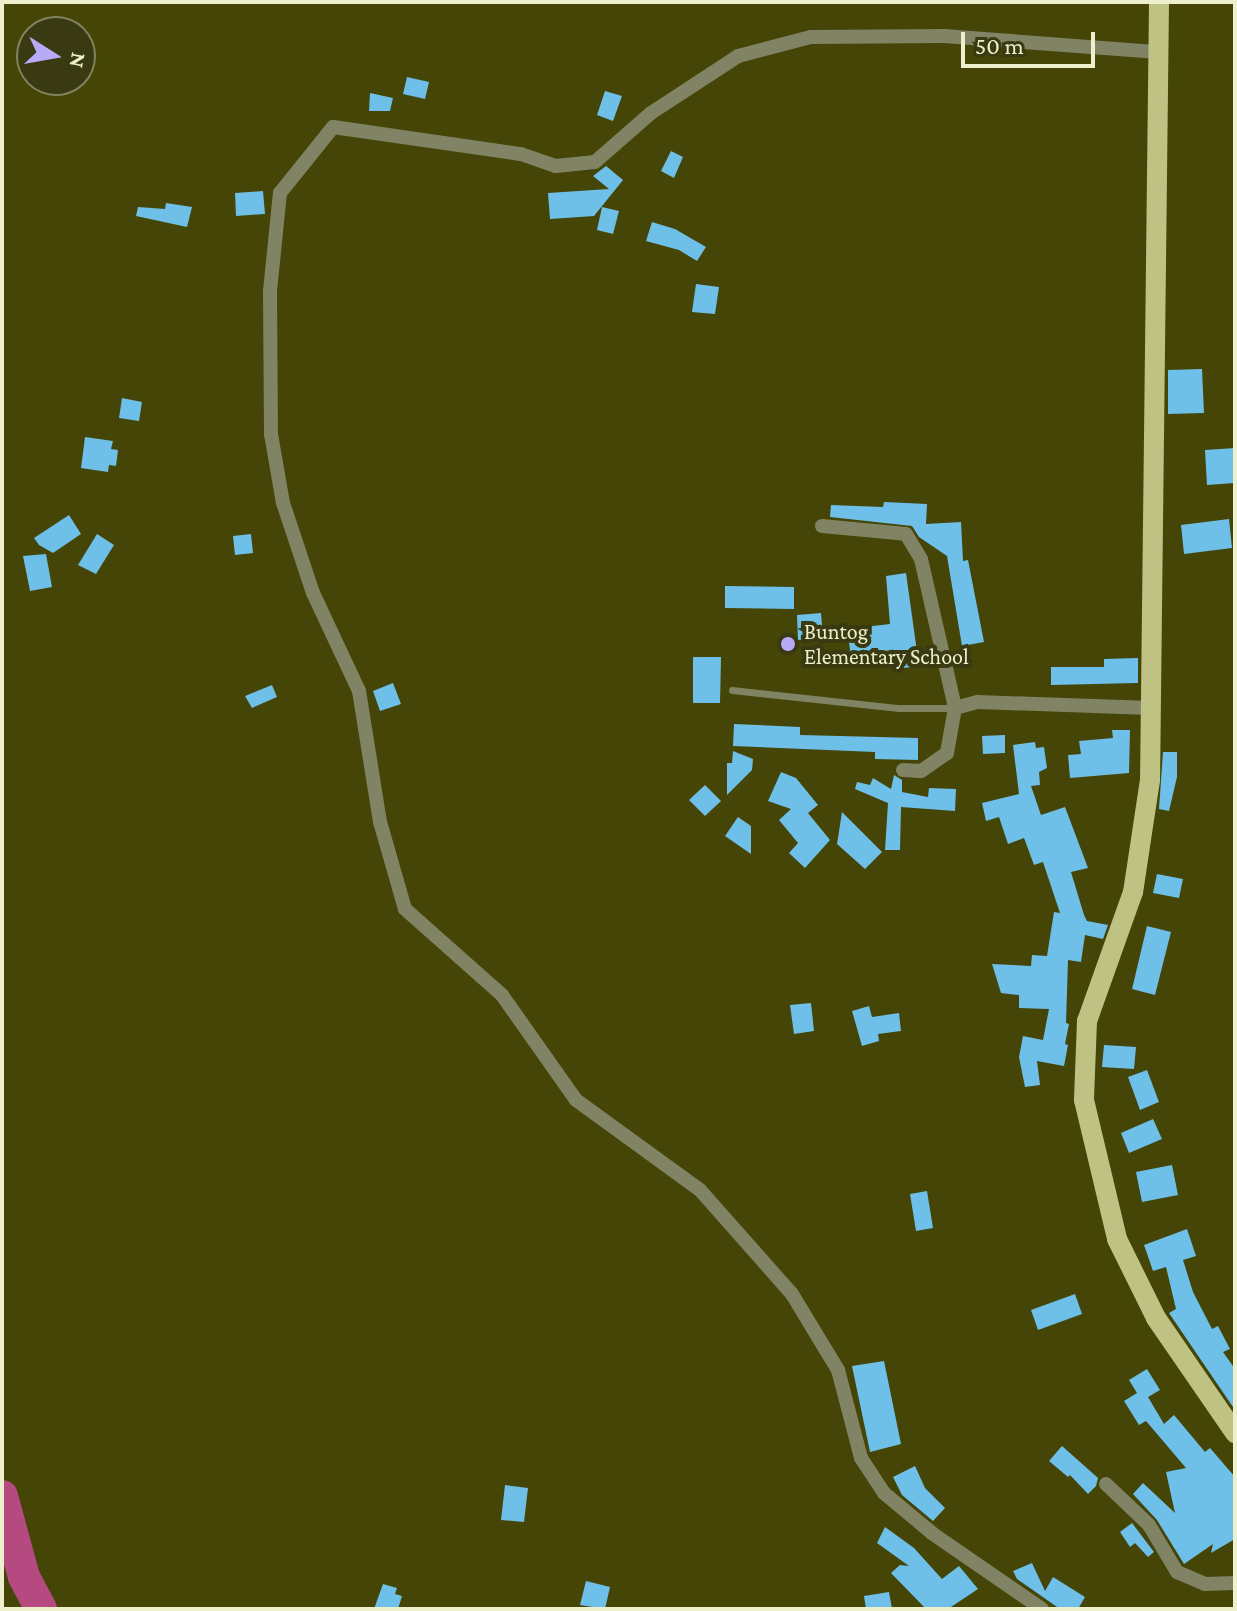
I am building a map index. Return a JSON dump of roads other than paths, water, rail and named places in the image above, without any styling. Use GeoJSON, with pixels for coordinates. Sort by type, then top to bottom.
{"type":"FeatureCollection","features":[{"type":"Feature","properties":{"kind":"main road"},"geometry":{"type":"LineString","coordinates":[[1159,2],[1150,780],[1133,892],[1087,1021],[1084,1100],[1117,1239],[1156,1318],[1235,1433]]}},
{"type":"Feature","properties":{"kind":"street"},"geometry":{"type":"LineString","coordinates":[[1042,1609],[932,1533],[884,1493],[861,1458],[838,1370],[792,1294],[700,1190],[576,1100],[502,995],[405,909],[380,822],[359,691],[313,593],[283,503],[271,434],[270,291],[280,193],[333,127],[521,154],[556,166],[595,162],[651,113],[738,56],[811,37],[944,36],[1158,52]]}},
{"type":"Feature","properties":{"kind":"street"},"geometry":{"type":"LineString","coordinates":[[822,526],[906,534],[921,559],[955,708],[947,753],[921,771],[903,770]]}},
{"type":"Feature","properties":{"kind":"street"},"geometry":{"type":"LineString","coordinates":[[955,708],[978,702],[1151,708]]}},
{"type":"Feature","properties":{"kind":"street"},"geometry":{"type":"LineString","coordinates":[[1106,1484],[1149,1525],[1177,1572],[1205,1584],[1235,1583]]}},
{"type":"Feature","properties":{"kind":"lane"},"geometry":{"type":"LineString","coordinates":[[732,690],[899,708],[955,708]]}},
{"type":"Feature","properties":{"kind":"waterway"},"geometry":{"type":"LineString","coordinates":[[2,1496],[24,1577],[41,1609]]}},
{"type":"Feature","properties":{"kind":"place","name":"Buntog Elementary School"},"geometry":{"type":"Point","coordinates":[788,644]}}]}
